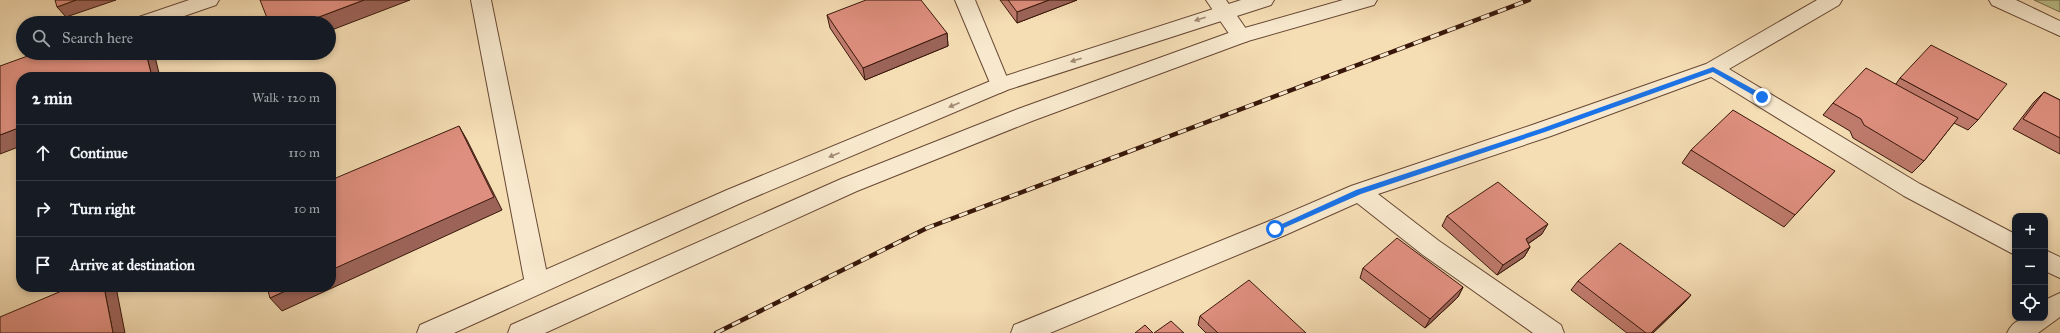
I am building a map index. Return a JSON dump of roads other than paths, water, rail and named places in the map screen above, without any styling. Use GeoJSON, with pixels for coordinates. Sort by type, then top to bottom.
{"type":"FeatureCollection","features":[{"type":"Feature","properties":{"kind":"street"},"geometry":{"type":"LineString","coordinates":[[163,16],[209,0]]}},
{"type":"Feature","properties":{"kind":"street"},"geometry":{"type":"LineString","coordinates":[[481,0],[537,284]]}},
{"type":"Feature","properties":{"kind":"street"},"geometry":{"type":"LineString","coordinates":[[965,0],[1000,86]]}},
{"type":"Feature","properties":{"kind":"street"},"geometry":{"type":"LineString","coordinates":[[430,333],[736,196],[1000,86],[1219,6],[1264,0]]}},
{"type":"Feature","properties":{"kind":"street"},"geometry":{"type":"LineString","coordinates":[[520,333],[849,185],[1024,115],[1241,36],[1367,0]]}},
{"type":"Feature","properties":{"kind":"street"},"geometry":{"type":"LineString","coordinates":[[1023,333],[1275,229],[1358,192],[1543,130],[1713,70],[1832,0]]}},
{"type":"Feature","properties":{"kind":"street"},"geometry":{"type":"LineString","coordinates":[[1999,0],[2060,29]]}},
{"type":"Feature","properties":{"kind":"street"},"geometry":{"type":"LineString","coordinates":[[1219,6],[1241,36]]}},
{"type":"Feature","properties":{"kind":"street"},"geometry":{"type":"LineString","coordinates":[[1713,70],[1762,97],[1912,190],[2012,243]]}},
{"type":"Feature","properties":{"kind":"street"},"geometry":{"type":"LineString","coordinates":[[1358,192],[1431,248],[1552,333]]}},
{"type":"Feature","properties":{"kind":"street"},"geometry":{"type":"LineString","coordinates":[[2048,262],[2060,268]]}},
{"type":"Feature","properties":{"kind":"street"},"geometry":{"type":"LineString","coordinates":[[2048,312],[2060,302]]}},
{"type":"Feature","properties":{"kind":"street"},"geometry":{"type":"LineString","coordinates":[[2019,333],[2035,321]]}},
{"type":"Feature","properties":{"kind":"railway"},"geometry":{"type":"LineString","coordinates":[[716,333],[927,228],[1529,0]]}}]}
